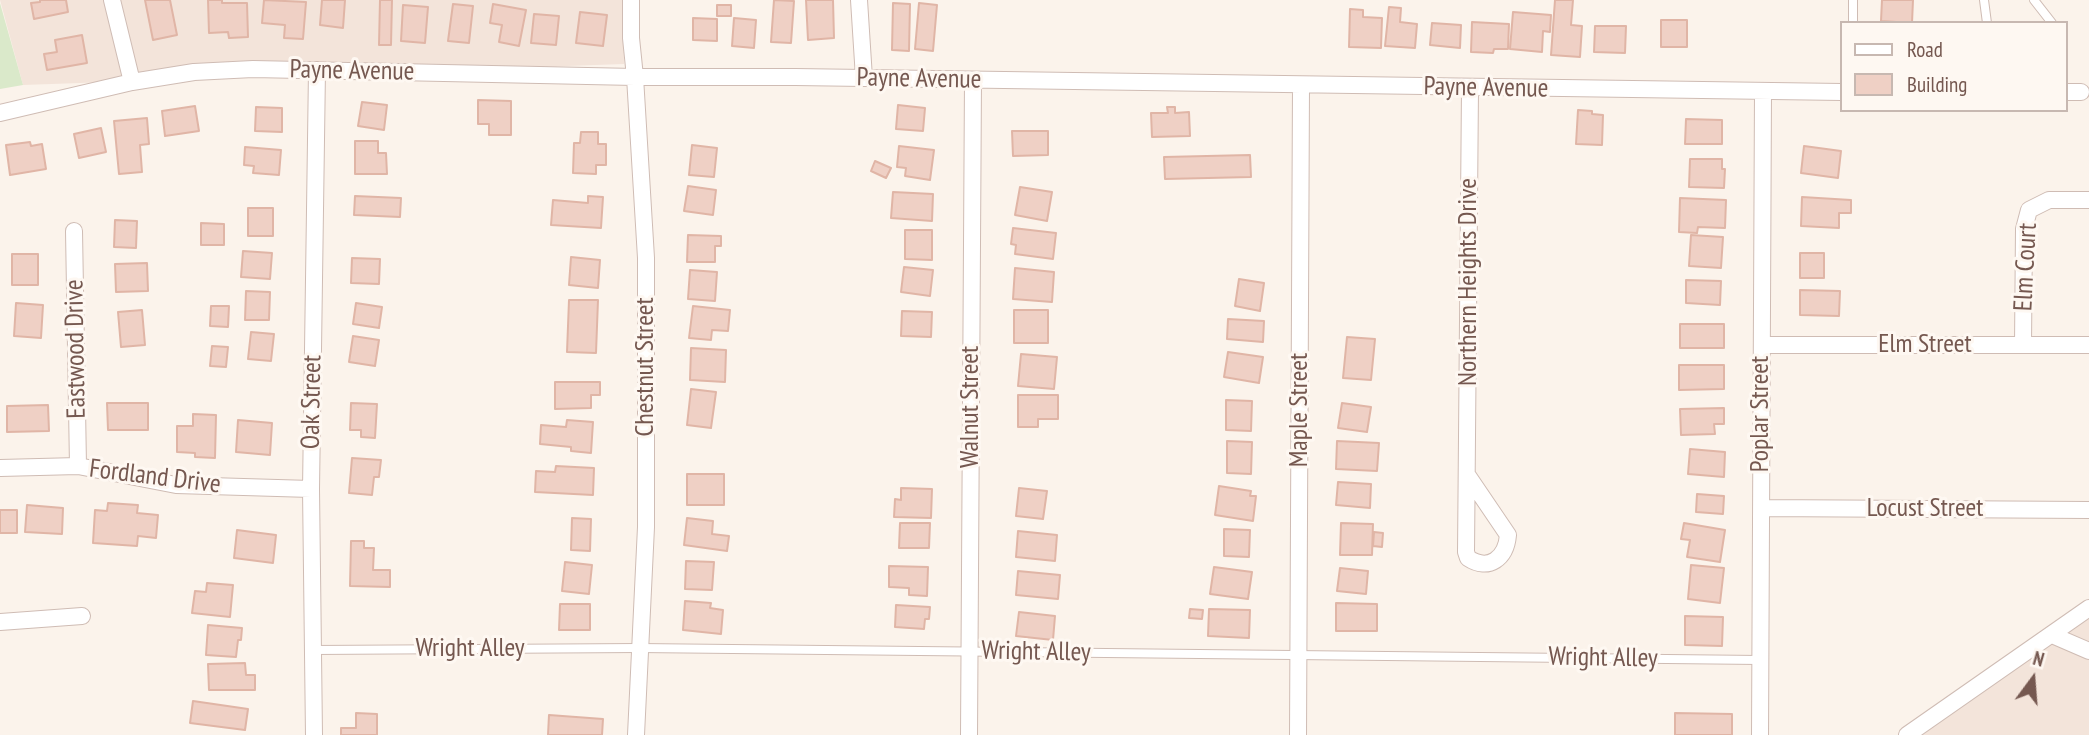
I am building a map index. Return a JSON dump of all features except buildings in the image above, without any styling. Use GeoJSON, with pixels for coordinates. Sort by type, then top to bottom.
{"type":"FeatureCollection","features":[{"type":"Feature","properties":{"kind":"street"},"geometry":{"type":"LineString","coordinates":[[113,0],[132,82]]}},
{"type":"Feature","properties":{"kind":"street","name":"Chestnut Street"},"geometry":{"type":"LineString","coordinates":[[631,0],[631,38],[646,257],[646,527],[636,735]]}},
{"type":"Feature","properties":{"kind":"street"},"geometry":{"type":"LineString","coordinates":[[859,0],[864,78]]}},
{"type":"Feature","properties":{"kind":"street","name":"Payne Avenue"},"geometry":{"type":"LineString","coordinates":[[0,113],[132,82],[194,72],[253,69],[635,77],[1840,92]]}},
{"type":"Feature","properties":{"kind":"street","name":"Oak Street"},"geometry":{"type":"LineString","coordinates":[[314,735],[311,489],[317,69]]}},
{"type":"Feature","properties":{"kind":"street","name":"Walnut Street"},"geometry":{"type":"LineString","coordinates":[[969,735],[972,80]]}},
{"type":"Feature","properties":{"kind":"street","name":"Maple Street"},"geometry":{"type":"LineString","coordinates":[[1298,735],[1301,86]]}},
{"type":"Feature","properties":{"kind":"street","name":"Northern Heights Drive"},"geometry":{"type":"LineString","coordinates":[[1468,476],[1508,535],[1503,555],[1492,563],[1475,563],[1468,558],[1468,476],[1470,88]]}},
{"type":"Feature","properties":{"kind":"street","name":"Poplar Street"},"geometry":{"type":"LineString","coordinates":[[1760,735],[1763,92]]}},
{"type":"Feature","properties":{"kind":"street","name":"Elm Court"},"geometry":{"type":"LineString","coordinates":[[2024,345],[2024,229],[2029,210],[2049,200],[2089,200]]}},
{"type":"Feature","properties":{"kind":"street","name":"Eastwood Drive"},"geometry":{"type":"LineString","coordinates":[[75,231],[78,466]]}},
{"type":"Feature","properties":{"kind":"street","name":"Elm Street"},"geometry":{"type":"LineString","coordinates":[[1762,345],[2089,345]]}},
{"type":"Feature","properties":{"kind":"street","name":"Fordland Drive"},"geometry":{"type":"LineString","coordinates":[[0,468],[78,466],[176,485],[311,489]]}},
{"type":"Feature","properties":{"kind":"street","name":"Locust Street"},"geometry":{"type":"LineString","coordinates":[[1761,508],[2089,510]]}},
{"type":"Feature","properties":{"kind":"street"},"geometry":{"type":"LineString","coordinates":[[1907,735],[2089,608]]}},
{"type":"Feature","properties":{"kind":"street"},"geometry":{"type":"LineString","coordinates":[[0,622],[82,616]]}},
{"type":"Feature","properties":{"kind":"street"},"geometry":{"type":"LineString","coordinates":[[2052,635],[2089,651]]}},
{"type":"Feature","properties":{"kind":"lane"},"geometry":{"type":"LineString","coordinates":[[1853,0],[1853,21]]}},
{"type":"Feature","properties":{"kind":"lane"},"geometry":{"type":"LineString","coordinates":[[1984,0],[1987,21]]}},
{"type":"Feature","properties":{"kind":"lane"},"geometry":{"type":"LineString","coordinates":[[2034,0],[2050,21]]}},
{"type":"Feature","properties":{"kind":"lane","name":"Wright Alley"},"geometry":{"type":"LineString","coordinates":[[313,650],[639,648],[1760,660]]}},
{"type":"Feature","properties":{"kind":"shaded area"},"geometry":{"type":"Polygon","coordinates":[[[0,0],[623,0],[624,64],[23,85],[0,0]]]}},
{"type":"Feature","properties":{"kind":"shaded area"},"geometry":{"type":"Polygon","coordinates":[[[2089,615],[2089,735],[1920,735],[2089,615]]]}},
{"type":"Feature","properties":{"kind":"green space"},"geometry":{"type":"Polygon","coordinates":[[[0,3],[23,85],[0,89],[0,3]]]}}]}
